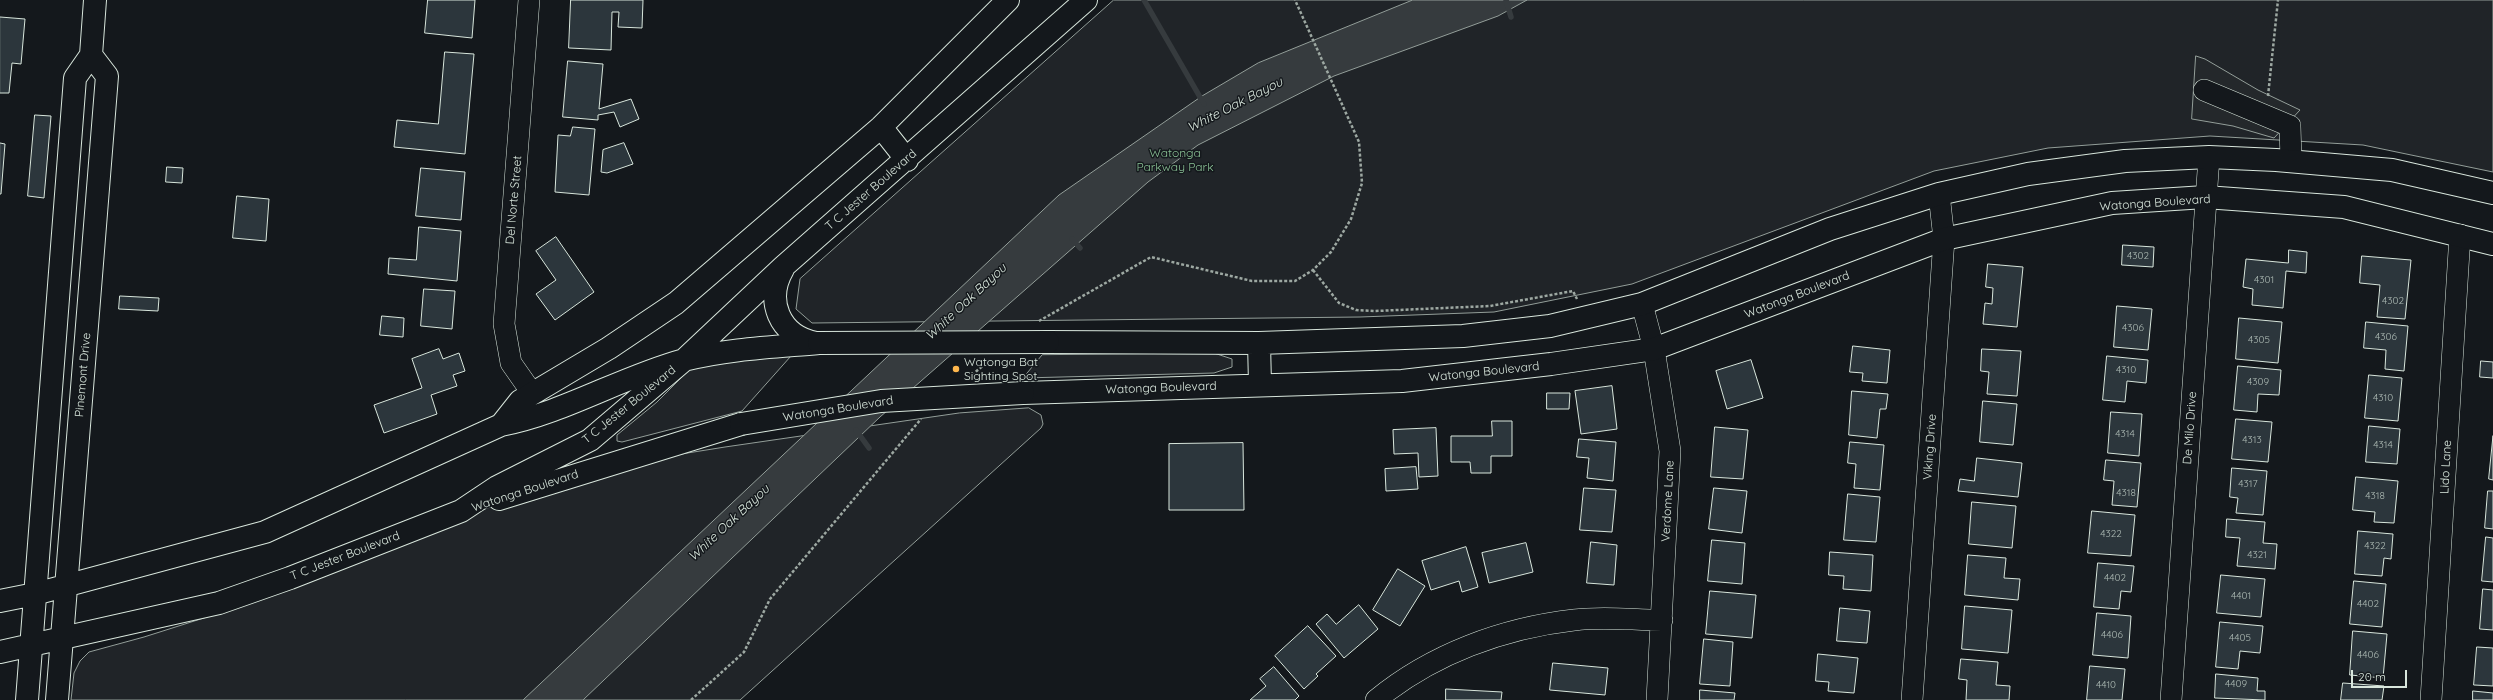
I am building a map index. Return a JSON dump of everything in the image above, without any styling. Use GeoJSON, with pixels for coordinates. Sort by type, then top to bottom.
{"type":"FeatureCollection","features":[{"type":"Feature","properties":{"kind":"main road"},"geometry":{"type":"LineString","coordinates":[[27,700],[75,78],[91,55],[95,0]]}},
{"type":"Feature","properties":{"kind":"main road"},"geometry":{"type":"LineString","coordinates":[[501,424],[520,400],[609,348],[676,303],[881,127],[1008,0]]}},
{"type":"Feature","properties":{"kind":"main road","name":"T C Jester Boulevard"},"geometry":{"type":"LineString","coordinates":[[0,652],[63,639],[219,602],[297,575],[461,511],[497,488],[590,440],[684,360],[783,268],[1082,4]]}},
{"type":"Feature","properties":{"kind":"main road","name":"Pinemont Drive"},"geometry":{"type":"LineString","coordinates":[[57,700],[107,76],[91,55]]}},
{"type":"Feature","properties":{"kind":"main road"},"geometry":{"type":"LineString","coordinates":[[881,127],[906,160]]}},
{"type":"Feature","properties":{"kind":"main road"},"geometry":{"type":"LineString","coordinates":[[0,601],[67,586],[266,532],[501,424],[532,419],[602,389],[684,360],[737,351],[819,343],[1258,343],[1463,336],[1550,326],[1642,304],[1830,229],[1939,194],[2028,174],[2125,161],[2209,157],[2291,161],[2392,170],[2493,193]]}},
{"type":"Feature","properties":{"kind":"main road","name":"Watonga Boulevard"},"geometry":{"type":"LineString","coordinates":[[461,511],[561,478],[612,465],[741,424],[881,401],[1024,393],[1260,384],[1402,381],[1550,364],[1654,349],[1944,239],[2112,203],[2205,197],[2344,207],[2493,244]]}},
{"type":"Feature","properties":{"kind":"main road"},"geometry":{"type":"LineString","coordinates":[[783,268],[775,288],[776,311],[788,330],[802,339],[819,343]]}},
{"type":"Feature","properties":{"kind":"main road"},"geometry":{"type":"LineString","coordinates":[[59,285],[90,286]]}},
{"type":"Feature","properties":{"kind":"main road"},"geometry":{"type":"LineString","coordinates":[[1258,343],[1260,384]]}},
{"type":"Feature","properties":{"kind":"street","name":"Del Norte Street"},"geometry":{"type":"LineString","coordinates":[[530,0],[504,324],[511,363],[532,393]]}},
{"type":"Feature","properties":{"kind":"street"},"geometry":{"type":"LineString","coordinates":[[2204,90],[2290,126],[2291,161]]}},
{"type":"Feature","properties":{"kind":"street","name":"De Milo Drive"},"geometry":{"type":"LineString","coordinates":[[2171,700],[2209,157]]}},
{"type":"Feature","properties":{"kind":"street","name":"Viking Drive"},"geometry":{"type":"LineString","coordinates":[[1912,700],[1944,239],[1939,194]]}},
{"type":"Feature","properties":{"kind":"street","name":"Lido Lane"},"geometry":{"type":"LineString","coordinates":[[2432,700],[2460,235]]}},
{"type":"Feature","properties":{"kind":"street","name":"Verdome Lane"},"geometry":{"type":"LineString","coordinates":[[1642,304],[1654,349],[1670,451],[1657,700]]}},
{"type":"Feature","properties":{"kind":"street"},"geometry":{"type":"LineString","coordinates":[[1383,697],[1426,666],[1471,644],[1513,632],[1574,620],[1662,620]]}},
{"type":"Feature","properties":{"kind":"path"},"geometry":{"type":"LineString","coordinates":[[1295,0],[1359,142]]}},
{"type":"Feature","properties":{"kind":"path"},"geometry":{"type":"LineString","coordinates":[[2265,116],[2270,88],[2278,0]]}},
{"type":"Feature","properties":{"kind":"path"},"geometry":{"type":"LineString","coordinates":[[1313,270],[1339,303],[1356,310],[1375,311],[1490,306],[1573,291],[1578,299]]}},
{"type":"Feature","properties":{"kind":"green space","name":"Watonga Parkway Park"},"geometry":{"type":"Polygon","coordinates":[[[1114,0],[2493,0],[2493,172],[2363,145],[2210,136],[2048,148],[1934,171],[1632,284],[1494,312],[1360,317],[812,323],[796,309],[800,279],[1114,0]]]}},
{"type":"Feature","properties":{"kind":"green space"},"geometry":{"type":"Polygon","coordinates":[[[1214,353],[1232,359],[1232,367],[1214,373],[1023,378],[1042,355],[1214,353]]]}},
{"type":"Feature","properties":{"kind":"green space"},"geometry":{"type":"Polygon","coordinates":[[[791,356],[742,411],[622,442],[617,441],[617,435],[657,402],[693,366],[791,356]]]}},
{"type":"Feature","properties":{"kind":"green space"},"geometry":{"type":"Polygon","coordinates":[[[1029,408],[1041,415],[1043,424],[1041,428],[740,700],[71,700],[74,673],[80,661],[89,652],[144,637],[251,603],[530,491],[675,455],[959,413],[1029,408]]]}},
{"type":"Feature","properties":{"kind":"shaded area"},"geometry":{"type":"Polygon","coordinates":[[[2196,56],[2205,59],[2258,90],[2300,110],[2274,138],[2233,126],[2192,119],[2196,56]]]}},
{"type":"Feature","properties":{"kind":"water","name":"White Oak Bayou"},"geometry":{"type":"Polygon","coordinates":[[[1413,0],[1527,0],[1498,16],[1334,76],[1198,145],[1148,182],[880,417],[583,700],[523,700],[1059,195],[1202,96],[1258,63],[1413,0]]]}},
{"type":"Feature","properties":{"kind":"building"},"geometry":{"type":"Polygon","coordinates":[[[428,0],[475,0],[472,38],[425,33],[428,0]]]}},
{"type":"Feature","properties":{"kind":"building"},"geometry":{"type":"Polygon","coordinates":[[[571,0],[643,0],[642,28],[618,27],[619,12],[612,12],[611,50],[569,48],[571,0]]]}},
{"type":"Feature","properties":{"kind":"building"},"geometry":{"type":"Polygon","coordinates":[[[0,17],[25,19],[21,64],[12,63],[9,93],[0,93],[0,17]]]}},
{"type":"Feature","properties":{"kind":"building"},"geometry":{"type":"Polygon","coordinates":[[[445,52],[474,54],[465,154],[394,147],[397,120],[438,124],[445,52]]]}},
{"type":"Feature","properties":{"kind":"building"},"geometry":{"type":"Polygon","coordinates":[[[568,61],[603,64],[599,109],[631,99],[639,119],[620,127],[614,112],[598,115],[598,120],[563,117],[568,61]]]}},
{"type":"Feature","properties":{"kind":"building"},"geometry":{"type":"Polygon","coordinates":[[[35,115],[51,116],[44,198],[28,196],[35,115]]]}},
{"type":"Feature","properties":{"kind":"building"},"geometry":{"type":"Polygon","coordinates":[[[573,127],[595,129],[589,195],[555,192],[558,135],[570,136],[573,127]]]}},
{"type":"Feature","properties":{"kind":"building"},"geometry":{"type":"Polygon","coordinates":[[[0,143],[5,144],[1,194],[0,194],[0,143]]]}},
{"type":"Feature","properties":{"kind":"building"},"geometry":{"type":"Polygon","coordinates":[[[624,143],[633,164],[607,173],[601,172],[603,150],[624,143]]]}},
{"type":"Feature","properties":{"kind":"building"},"geometry":{"type":"Polygon","coordinates":[[[167,167],[183,168],[182,183],[166,182],[167,167]]]}},
{"type":"Feature","properties":{"kind":"building"},"geometry":{"type":"Polygon","coordinates":[[[421,168],[465,172],[461,220],[416,216],[421,168]]]}},
{"type":"Feature","properties":{"kind":"building"},"geometry":{"type":"Polygon","coordinates":[[[237,196],[269,199],[266,241],[233,238],[237,196]]]}},
{"type":"Feature","properties":{"kind":"building"},"geometry":{"type":"Polygon","coordinates":[[[419,227],[461,231],[457,281],[388,274],[389,258],[416,260],[419,227]]]}},
{"type":"Feature","properties":{"kind":"building"},"geometry":{"type":"Polygon","coordinates":[[[556,237],[594,292],[555,320],[536,294],[556,280],[536,251],[556,237]]]}},
{"type":"Feature","properties":{"kind":"building"},"geometry":{"type":"Polygon","coordinates":[[[2123,245],[2154,247],[2153,267],[2122,265],[2123,245]]]}},
{"type":"Feature","properties":{"kind":"building"},"geometry":{"type":"Polygon","coordinates":[[[2289,250],[2307,252],[2306,273],[2286,271],[2283,308],[2252,305],[2253,289],[2243,287],[2246,259],[2288,263],[2289,250]]]}},
{"type":"Feature","properties":{"kind":"building"},"geometry":{"type":"Polygon","coordinates":[[[2362,256],[2411,260],[2405,319],[2377,317],[2380,285],[2360,283],[2362,256]]]}},
{"type":"Feature","properties":{"kind":"building"},"geometry":{"type":"Polygon","coordinates":[[[1988,264],[2023,267],[2017,327],[1983,324],[1985,303],[1992,304],[1993,288],[1986,287],[1988,264]]]}},
{"type":"Feature","properties":{"kind":"building"},"geometry":{"type":"Polygon","coordinates":[[[424,289],[455,291],[452,329],[421,326],[424,289]]]}},
{"type":"Feature","properties":{"kind":"building"},"geometry":{"type":"Polygon","coordinates":[[[120,296],[159,298],[158,311],[119,309],[120,296]]]}},
{"type":"Feature","properties":{"kind":"building"},"geometry":{"type":"Polygon","coordinates":[[[2117,306],[2152,309],[2148,350],[2114,347],[2117,306]]]}},
{"type":"Feature","properties":{"kind":"building"},"geometry":{"type":"Polygon","coordinates":[[[382,316],[404,318],[403,337],[380,335],[382,316]]]}},
{"type":"Feature","properties":{"kind":"building"},"geometry":{"type":"Polygon","coordinates":[[[2239,318],[2282,322],[2278,363],[2236,359],[2239,318]]]}},
{"type":"Feature","properties":{"kind":"building"},"geometry":{"type":"Polygon","coordinates":[[[2366,322],[2408,326],[2404,371],[2385,369],[2386,350],[2364,348],[2366,322]]]}},
{"type":"Feature","properties":{"kind":"building"},"geometry":{"type":"Polygon","coordinates":[[[1853,346],[1890,350],[1887,383],[1862,381],[1863,373],[1850,372],[1853,346]]]}},
{"type":"Feature","properties":{"kind":"building"},"geometry":{"type":"Polygon","coordinates":[[[439,349],[443,359],[459,353],[465,371],[453,375],[457,386],[431,395],[437,414],[384,433],[374,405],[422,388],[412,359],[439,349]]]}},
{"type":"Feature","properties":{"kind":"building"},"geometry":{"type":"Polygon","coordinates":[[[1982,349],[2021,351],[2017,396],[1987,394],[1989,372],[1981,371],[1982,349]]]}},
{"type":"Feature","properties":{"kind":"building"},"geometry":{"type":"Polygon","coordinates":[[[2107,356],[2148,360],[2146,383],[2127,381],[2125,402],[2103,400],[2107,356]]]}},
{"type":"Feature","properties":{"kind":"building"},"geometry":{"type":"Polygon","coordinates":[[[1751,360],[1763,398],[1727,409],[1716,371],[1751,360]]]}},
{"type":"Feature","properties":{"kind":"building"},"geometry":{"type":"Polygon","coordinates":[[[2481,361],[2493,362],[2493,378],[2480,377],[2481,361]]]}},
{"type":"Feature","properties":{"kind":"building"},"geometry":{"type":"Polygon","coordinates":[[[2238,366],[2281,370],[2279,395],[2258,394],[2257,412],[2234,410],[2238,366]]]}},
{"type":"Feature","properties":{"kind":"building"},"geometry":{"type":"Polygon","coordinates":[[[2369,375],[2402,378],[2398,421],[2365,418],[2369,375]]]}},
{"type":"Feature","properties":{"kind":"building"},"geometry":{"type":"Polygon","coordinates":[[[1612,386],[1617,429],[1581,434],[1575,391],[1612,386]]]}},
{"type":"Feature","properties":{"kind":"building"},"geometry":{"type":"Polygon","coordinates":[[[1852,391],[1888,394],[1886,409],[1880,409],[1877,438],[1849,435],[1852,391]]]}},
{"type":"Feature","properties":{"kind":"building"},"geometry":{"type":"Polygon","coordinates":[[[1547,393],[1570,393],[1569,409],[1547,409],[1547,393]]]}},
{"type":"Feature","properties":{"kind":"building"},"geometry":{"type":"Polygon","coordinates":[[[1983,401],[2017,404],[2013,445],[1980,442],[1983,401]]]}},
{"type":"Feature","properties":{"kind":"building"},"geometry":{"type":"Polygon","coordinates":[[[2111,412],[2142,414],[2139,456],[2108,453],[2111,412]]]}},
{"type":"Feature","properties":{"kind":"building"},"geometry":{"type":"Polygon","coordinates":[[[2236,419],[2272,422],[2268,462],[2232,459],[2236,419]]]}},
{"type":"Feature","properties":{"kind":"building"},"geometry":{"type":"Polygon","coordinates":[[[1492,421],[1512,421],[1512,456],[1491,456],[1491,473],[1471,473],[1470,462],[1451,462],[1451,436],[1492,436],[1492,421]]]}},
{"type":"Feature","properties":{"kind":"building"},"geometry":{"type":"Polygon","coordinates":[[[2369,426],[2400,429],[2397,464],[2366,462],[2369,426]]]}},
{"type":"Feature","properties":{"kind":"building"},"geometry":{"type":"Polygon","coordinates":[[[1715,427],[1748,430],[1743,479],[1711,477],[1715,427]]]}},
{"type":"Feature","properties":{"kind":"building"},"geometry":{"type":"Polygon","coordinates":[[[1436,428],[1438,476],[1419,477],[1418,453],[1394,454],[1393,430],[1436,428]]]}},
{"type":"Feature","properties":{"kind":"building"},"geometry":{"type":"Polygon","coordinates":[[[2493,436],[2493,480],[2489,479],[2493,436]]]}},
{"type":"Feature","properties":{"kind":"building"},"geometry":{"type":"Polygon","coordinates":[[[1579,439],[1616,442],[1613,481],[1587,478],[1589,458],[1577,457],[1579,439]]]}},
{"type":"Feature","properties":{"kind":"building"},"geometry":{"type":"Polygon","coordinates":[[[1850,442],[1884,445],[1880,490],[1854,488],[1856,464],[1848,463],[1850,442]]]}},
{"type":"Feature","properties":{"kind":"building"},"geometry":{"type":"Polygon","coordinates":[[[1243,443],[1244,510],[1169,510],[1169,444],[1243,443]]]}},
{"type":"Feature","properties":{"kind":"building"},"geometry":{"type":"Polygon","coordinates":[[[1977,458],[2022,463],[2018,497],[1958,491],[1960,479],[1974,481],[1977,458]]]}},
{"type":"Feature","properties":{"kind":"building"},"geometry":{"type":"Polygon","coordinates":[[[2106,460],[2141,463],[2137,507],[2112,505],[2114,481],[2104,480],[2106,460]]]}},
{"type":"Feature","properties":{"kind":"building"},"geometry":{"type":"Polygon","coordinates":[[[1416,467],[1418,489],[1386,491],[1385,469],[1416,467]]]}},
{"type":"Feature","properties":{"kind":"building"},"geometry":{"type":"Polygon","coordinates":[[[2232,468],[2267,471],[2263,515],[2236,513],[2238,498],[2230,497],[2232,468]]]}},
{"type":"Feature","properties":{"kind":"building"},"geometry":{"type":"Polygon","coordinates":[[[2356,477],[2398,481],[2394,523],[2374,522],[2375,512],[2353,510],[2356,477]]]}},
{"type":"Feature","properties":{"kind":"building"},"geometry":{"type":"Polygon","coordinates":[[[1584,488],[1616,490],[1612,532],[1580,530],[1584,488]]]}},
{"type":"Feature","properties":{"kind":"building"},"geometry":{"type":"Polygon","coordinates":[[[1714,488],[1747,491],[1742,533],[1709,529],[1714,488]]]}},
{"type":"Feature","properties":{"kind":"building"},"geometry":{"type":"Polygon","coordinates":[[[2488,491],[2493,491],[2493,529],[2485,528],[2488,491]]]}},
{"type":"Feature","properties":{"kind":"building"},"geometry":{"type":"Polygon","coordinates":[[[1848,494],[1880,497],[1876,542],[1844,540],[1848,494]]]}},
{"type":"Feature","properties":{"kind":"building"},"geometry":{"type":"Polygon","coordinates":[[[1972,502],[2016,506],[2012,548],[1969,544],[1972,502]]]}},
{"type":"Feature","properties":{"kind":"building"},"geometry":{"type":"Polygon","coordinates":[[[2092,511],[2135,515],[2131,556],[2088,553],[2092,511]]]}},
{"type":"Feature","properties":{"kind":"building"},"geometry":{"type":"Polygon","coordinates":[[[2227,519],[2265,522],[2263,543],[2277,544],[2275,569],[2237,566],[2240,538],[2226,537],[2227,519]]]}},
{"type":"Feature","properties":{"kind":"building"},"geometry":{"type":"Polygon","coordinates":[[[2358,531],[2393,534],[2391,559],[2384,558],[2382,576],[2355,574],[2358,531]]]}},
{"type":"Feature","properties":{"kind":"building"},"geometry":{"type":"Polygon","coordinates":[[[2486,537],[2493,538],[2493,582],[2482,581],[2486,537]]]}},
{"type":"Feature","properties":{"kind":"building"},"geometry":{"type":"Polygon","coordinates":[[[1712,540],[1745,543],[1742,584],[1708,581],[1712,540]]]}},
{"type":"Feature","properties":{"kind":"building"},"geometry":{"type":"Polygon","coordinates":[[[1591,542],[1617,545],[1614,585],[1587,583],[1591,542]]]}},
{"type":"Feature","properties":{"kind":"building"},"geometry":{"type":"Polygon","coordinates":[[[1526,543],[1533,572],[1489,583],[1482,553],[1526,543]]]}},
{"type":"Feature","properties":{"kind":"building"},"geometry":{"type":"Polygon","coordinates":[[[1466,547],[1478,587],[1462,592],[1459,581],[1431,590],[1422,561],[1466,547]]]}},
{"type":"Feature","properties":{"kind":"building"},"geometry":{"type":"Polygon","coordinates":[[[1830,552],[1873,555],[1871,591],[1843,589],[1844,576],[1829,575],[1830,552]]]}},
{"type":"Feature","properties":{"kind":"building"},"geometry":{"type":"Polygon","coordinates":[[[1968,555],[2006,558],[2004,578],[2020,579],[2018,600],[1965,595],[1968,555]]]}},
{"type":"Feature","properties":{"kind":"building"},"geometry":{"type":"Polygon","coordinates":[[[2098,563],[2134,566],[2131,592],[2121,591],[2119,609],[2094,607],[2098,563]]]}},
{"type":"Feature","properties":{"kind":"building"},"geometry":{"type":"Polygon","coordinates":[[[1398,569],[1425,586],[1400,626],[1373,610],[1398,569]]]}},
{"type":"Feature","properties":{"kind":"building"},"geometry":{"type":"Polygon","coordinates":[[[2221,575],[2265,579],[2261,617],[2217,613],[2221,575]]]}},
{"type":"Feature","properties":{"kind":"building"},"geometry":{"type":"Polygon","coordinates":[[[2354,581],[2386,584],[2382,627],[2350,624],[2354,581]]]}},
{"type":"Feature","properties":{"kind":"building"},"geometry":{"type":"Polygon","coordinates":[[[2483,589],[2493,590],[2493,630],[2480,629],[2483,589]]]}},
{"type":"Feature","properties":{"kind":"building"},"geometry":{"type":"Polygon","coordinates":[[[1710,591],[1756,595],[1752,638],[1706,634],[1710,591]]]}},
{"type":"Feature","properties":{"kind":"building"},"geometry":{"type":"Polygon","coordinates":[[[1359,605],[1378,629],[1344,658],[1316,624],[1327,614],[1336,624],[1359,605]]]}},
{"type":"Feature","properties":{"kind":"building"},"geometry":{"type":"Polygon","coordinates":[[[1965,606],[2012,610],[2008,653],[1962,649],[1965,606]]]}},
{"type":"Feature","properties":{"kind":"building"},"geometry":{"type":"Polygon","coordinates":[[[1840,608],[1870,611],[1867,643],[1837,641],[1840,608]]]}},
{"type":"Feature","properties":{"kind":"building"},"geometry":{"type":"Polygon","coordinates":[[[2097,613],[2131,616],[2128,658],[2093,655],[2097,613]]]}},
{"type":"Feature","properties":{"kind":"building"},"geometry":{"type":"Polygon","coordinates":[[[2220,622],[2263,626],[2260,653],[2240,651],[2238,669],[2216,667],[2220,622]]]}},
{"type":"Feature","properties":{"kind":"building"},"geometry":{"type":"Polygon","coordinates":[[[1308,626],[1336,656],[1316,674],[1318,676],[1304,689],[1275,656],[1308,626]]]}},
{"type":"Feature","properties":{"kind":"building"},"geometry":{"type":"Polygon","coordinates":[[[2353,631],[2387,634],[2383,678],[2350,675],[2353,631]]]}},
{"type":"Feature","properties":{"kind":"building"},"geometry":{"type":"Polygon","coordinates":[[[1704,639],[1733,642],[1730,686],[1700,684],[1704,639]]]}},
{"type":"Feature","properties":{"kind":"building"},"geometry":{"type":"Polygon","coordinates":[[[2477,647],[2493,648],[2493,686],[2474,685],[2477,647]]]}},
{"type":"Feature","properties":{"kind":"building"},"geometry":{"type":"Polygon","coordinates":[[[1818,654],[1858,658],[1854,693],[1828,691],[1829,682],[1816,681],[1818,654]]]}},
{"type":"Feature","properties":{"kind":"building"},"geometry":{"type":"Polygon","coordinates":[[[1961,659],[1998,662],[1996,685],[2010,686],[2009,700],[1966,700],[1967,680],[1959,679],[1961,659]]]}},
{"type":"Feature","properties":{"kind":"building"},"geometry":{"type":"Polygon","coordinates":[[[1553,663],[1608,668],[1605,695],[1550,690],[1553,663]]]}},
{"type":"Feature","properties":{"kind":"building"},"geometry":{"type":"Polygon","coordinates":[[[2090,666],[2125,669],[2122,700],[2087,700],[2090,666]]]}},
{"type":"Feature","properties":{"kind":"building"},"geometry":{"type":"Polygon","coordinates":[[[1274,667],[1299,696],[1295,700],[1250,700],[1266,686],[1260,679],[1274,667]]]}},
{"type":"Feature","properties":{"kind":"building"},"geometry":{"type":"Polygon","coordinates":[[[2216,674],[2258,678],[2257,691],[2265,691],[2265,700],[2215,698],[2216,674]]]}},
{"type":"Feature","properties":{"kind":"building"},"geometry":{"type":"Polygon","coordinates":[[[2343,683],[2384,686],[2382,700],[2341,700],[2343,683]]]}},
{"type":"Feature","properties":{"kind":"building"},"geometry":{"type":"Polygon","coordinates":[[[1446,689],[1502,692],[1501,700],[1446,700],[1446,689]]]}},
{"type":"Feature","properties":{"kind":"building"},"geometry":{"type":"Polygon","coordinates":[[[1700,690],[1735,693],[1734,700],[1700,700],[1700,690]]]}},
{"type":"Feature","properties":{"kind":"building"},"geometry":{"type":"Polygon","coordinates":[[[2473,691],[2493,693],[2493,700],[2473,700],[2473,691]]]}},
{"type":"Feature","properties":{"kind":"waterway"},"geometry":{"type":"LineString","coordinates":[[1144,0],[1204,104]]}},
{"type":"Feature","properties":{"kind":"waterway"},"geometry":{"type":"LineString","coordinates":[[1506,0],[1511,17]]}},
{"type":"Feature","properties":{"kind":"waterway"},"geometry":{"type":"LineString","coordinates":[[1072,239],[1080,248]]}},
{"type":"Feature","properties":{"kind":"waterway"},"geometry":{"type":"LineString","coordinates":[[856,430],[869,448]]}},
{"type":"Feature","properties":{"kind":"place","name":"Watonga Bat Sighting Spot"},"geometry":{"type":"Point","coordinates":[956,369]}}]}
